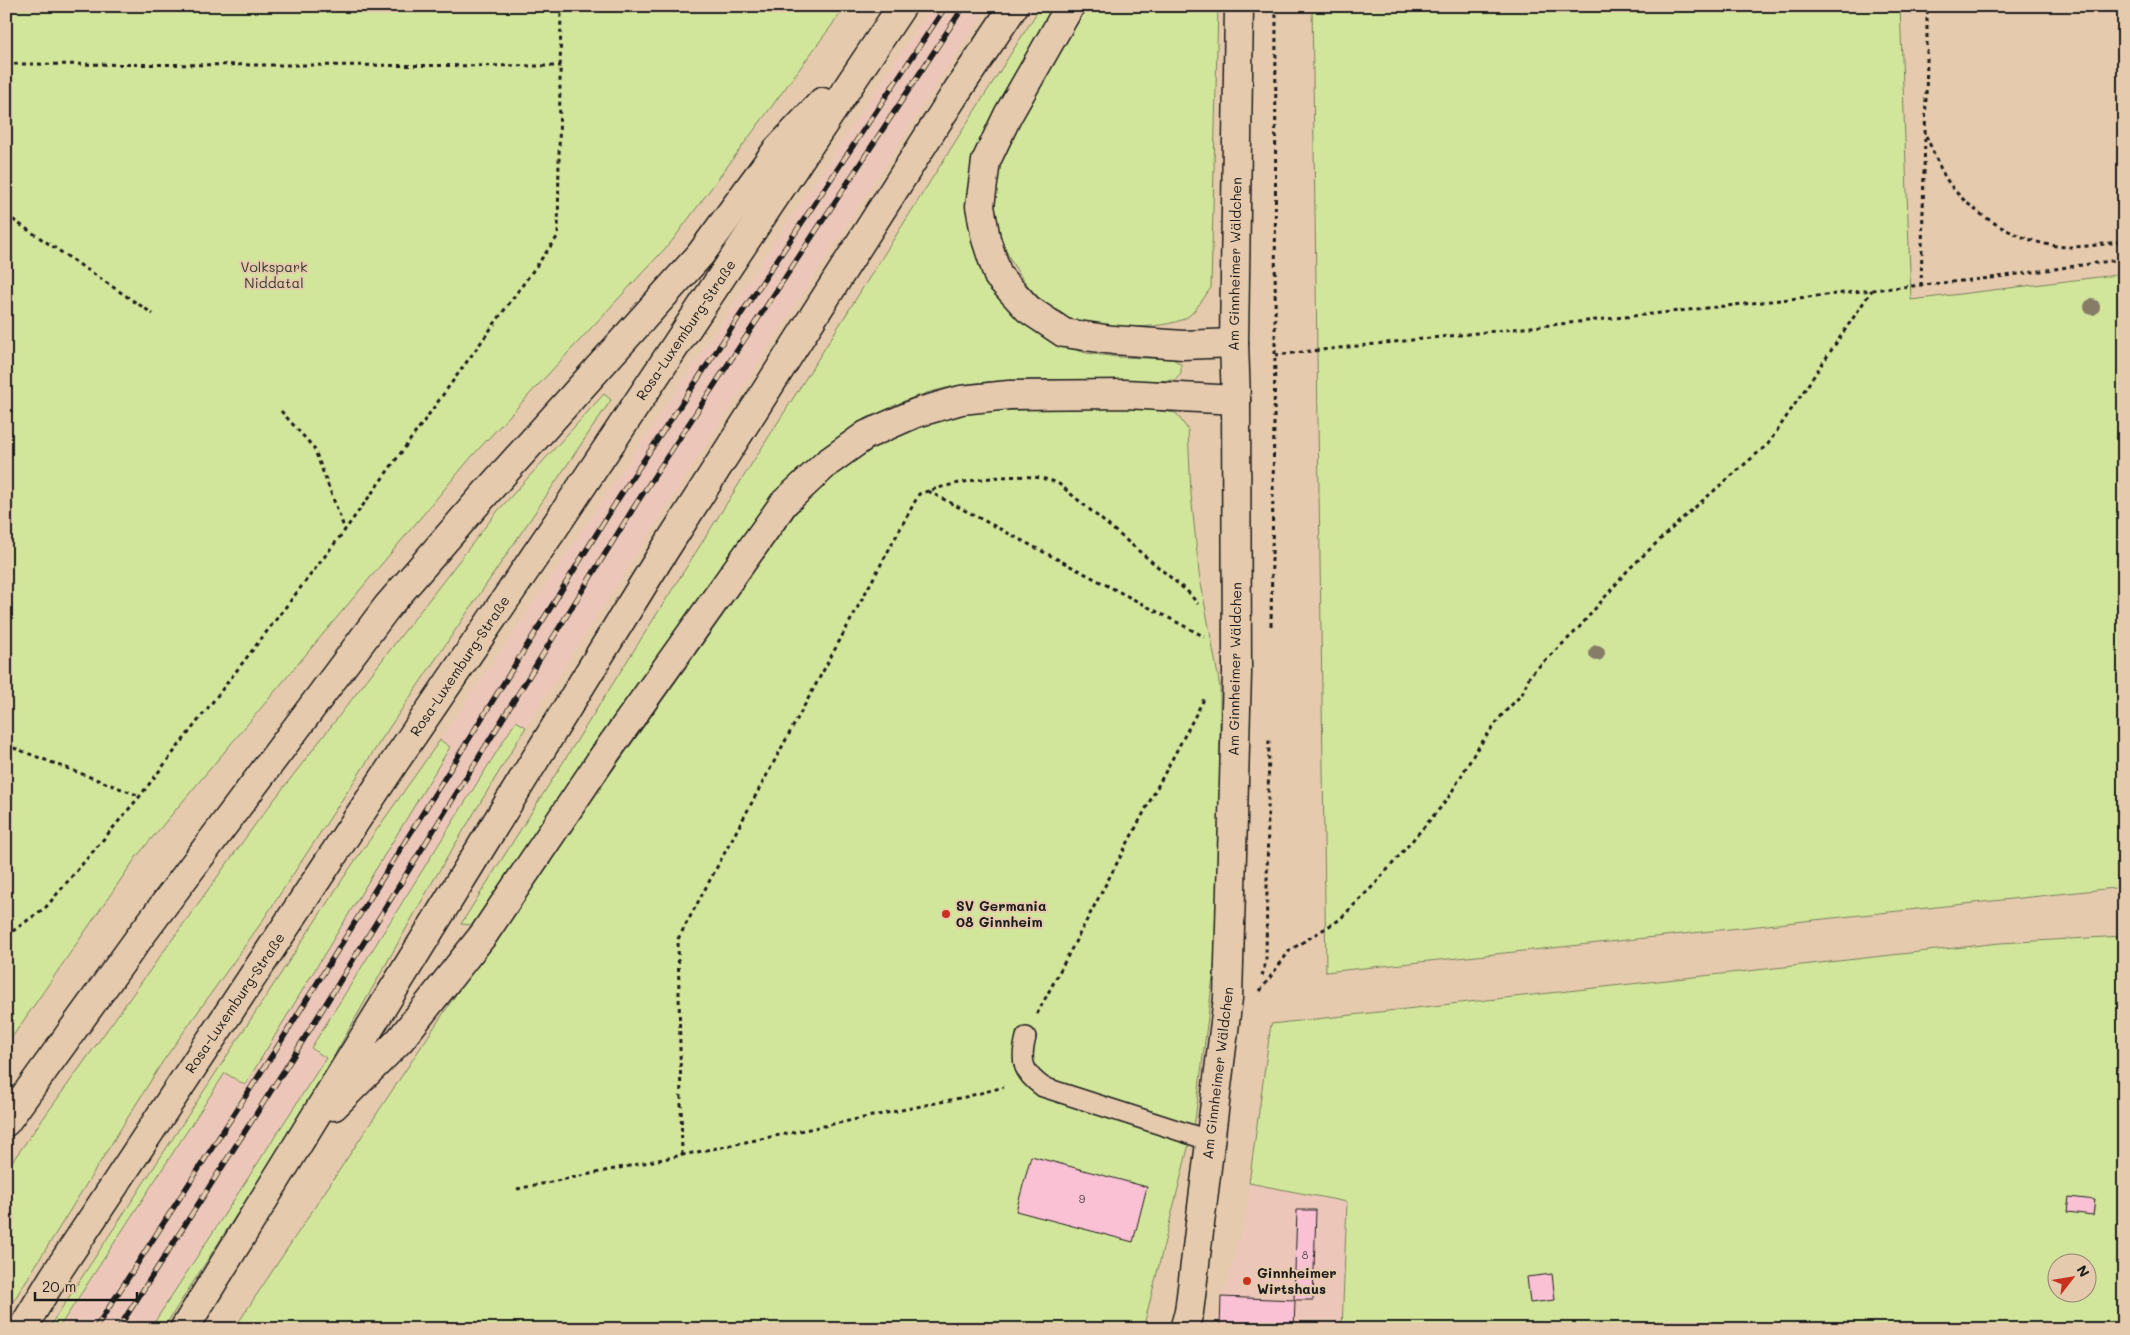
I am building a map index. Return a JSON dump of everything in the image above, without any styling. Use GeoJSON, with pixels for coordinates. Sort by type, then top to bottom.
{"type":"FeatureCollection","features":[{"type":"Feature","properties":{"kind":"main road","name":"Rosa-Luxemburg-Straße"},"geometry":{"type":"LineString","coordinates":[[22,1329],[53,1278],[389,772],[575,497],[902,6]]}},
{"type":"Feature","properties":{"kind":"main road"},"geometry":{"type":"LineString","coordinates":[[184,1329],[657,562],[957,91],[1014,6]]}},
{"type":"Feature","properties":{"kind":"main road"},"geometry":{"type":"LineString","coordinates":[[1070,6],[1008,115],[986,161],[980,206],[986,238],[998,276],[1028,309],[1064,333],[1112,340],[1183,345],[1234,343]]}},
{"type":"Feature","properties":{"kind":"main road","name":"Am Ginnheimer Wäldchen"},"geometry":{"type":"LineString","coordinates":[[1184,1329],[1189,1312],[1228,998],[1236,673],[1236,400],[1234,343],[1239,6]]}},
{"type":"Feature","properties":{"kind":"main road"},"geometry":{"type":"LineString","coordinates":[[6,1122],[142,934],[387,606],[484,494],[700,255],[777,150],[878,42]]}},
{"type":"Feature","properties":{"kind":"main road"},"geometry":{"type":"LineString","coordinates":[[301,1139],[400,1040],[484,934],[603,757],[784,503],[828,463],[866,435],[916,413],[961,400],[1009,395],[1086,394],[1179,396],[1236,400]]}},
{"type":"Feature","properties":{"kind":"lane"},"geometry":{"type":"LineString","coordinates":[[1026,1036],[1022,1052],[1024,1066],[1031,1079],[1043,1087],[1211,1141]]}},
{"type":"Feature","properties":{"kind":"path"},"geometry":{"type":"LineString","coordinates":[[6,936],[46,907],[140,796],[345,530],[558,236],[561,6]]}},
{"type":"Feature","properties":{"kind":"path"},"geometry":{"type":"LineString","coordinates":[[1271,634],[1275,355],[1276,6]]}},
{"type":"Feature","properties":{"kind":"path"},"geometry":{"type":"LineString","coordinates":[[1921,286],[1927,6]]}},
{"type":"Feature","properties":{"kind":"path"},"geometry":{"type":"LineString","coordinates":[[6,64],[561,66]]}},
{"type":"Feature","properties":{"kind":"path"},"geometry":{"type":"LineString","coordinates":[[1925,133],[1951,185],[1966,202],[2010,231],[2038,242],[2066,247],[2124,241]]}},
{"type":"Feature","properties":{"kind":"path"},"geometry":{"type":"LineString","coordinates":[[6,215],[153,314]]}},
{"type":"Feature","properties":{"kind":"path"},"geometry":{"type":"LineString","coordinates":[[1275,355],[1921,286],[2124,259]]}},
{"type":"Feature","properties":{"kind":"path"},"geometry":{"type":"LineString","coordinates":[[1270,733],[1266,961],[1256,998],[1290,950],[1339,920],[1376,883],[1447,800],[1477,749],[1502,715],[1522,694],[1530,675],[1577,630],[1628,570],[1685,516],[1768,444],[1872,290]]}},
{"type":"Feature","properties":{"kind":"path"},"geometry":{"type":"LineString","coordinates":[[281,411],[314,448],[345,530]]}},
{"type":"Feature","properties":{"kind":"path"},"geometry":{"type":"LineString","coordinates":[[682,1155],[678,939],[919,494],[939,487],[999,477],[1050,478],[1188,592],[1198,604]]}},
{"type":"Feature","properties":{"kind":"path"},"geometry":{"type":"LineString","coordinates":[[928,491],[1208,639]]}},
{"type":"Feature","properties":{"kind":"path"},"geometry":{"type":"LineString","coordinates":[[1026,1036],[1205,697]]}},
{"type":"Feature","properties":{"kind":"path"},"geometry":{"type":"LineString","coordinates":[[6,746],[140,796]]}},
{"type":"Feature","properties":{"kind":"path"},"geometry":{"type":"LineString","coordinates":[[517,1189],[965,1097],[1031,1079]]}},
{"type":"Feature","properties":{"kind":"shaded area"},"geometry":{"type":"Polygon","coordinates":[[[932,6],[989,6],[526,727],[516,721],[311,1048],[326,1058],[150,1329],[58,1329],[225,1073],[245,1085],[450,747],[440,740],[611,488],[932,6]]]}},
{"type":"Feature","properties":{"kind":"shaded area"},"geometry":{"type":"Polygon","coordinates":[[[1249,1183],[1347,1202],[1342,1329],[1214,1329],[1248,1210],[1249,1183]]]}},
{"type":"Feature","properties":{"kind":"green space","name":"Volkspark Niddatal"},"geometry":{"type":"Polygon","coordinates":[[[6,6],[846,6],[672,241],[473,455],[137,856],[6,1046],[6,6]]]}},
{"type":"Feature","properties":{"kind":"green space"},"geometry":{"type":"Polygon","coordinates":[[[1041,6],[1055,6],[968,202],[972,240],[987,281],[1060,345],[1086,353],[1118,357],[1173,359],[1181,364],[1181,373],[1174,380],[1008,380],[975,383],[943,389],[912,398],[861,425],[594,748],[472,925],[461,924],[1041,6]]]}},
{"type":"Feature","properties":{"kind":"green space"},"geometry":{"type":"Polygon","coordinates":[[[1088,6],[1218,6],[1211,288],[1190,315],[1176,322],[1152,326],[1117,327],[1090,325],[1068,319],[1053,310],[1027,285],[1016,270],[1001,237],[996,219],[995,202],[997,177],[1004,151],[1028,100],[1088,6]]]}},
{"type":"Feature","properties":{"kind":"green space"},"geometry":{"type":"Polygon","coordinates":[[[1312,6],[1900,6],[1911,300],[2124,274],[2124,887],[1326,972],[1312,6]]]}},
{"type":"Feature","properties":{"kind":"green space"},"geometry":{"type":"Polygon","coordinates":[[[604,394],[611,400],[385,734],[261,923],[163,1061],[6,1313],[6,1170],[257,822],[496,513],[604,394]]]}},
{"type":"Feature","properties":{"kind":"green space","name":"SV Germania 08 Ginnheim"},"geometry":{"type":"Polygon","coordinates":[[[1124,406],[1176,413],[1188,430],[1191,494],[1199,573],[1220,687],[1220,875],[1216,953],[1195,1120],[1143,1329],[234,1329],[492,940],[795,514],[836,472],[876,447],[917,425],[965,412],[1124,406]]]}},
{"type":"Feature","properties":{"kind":"green space"},"geometry":{"type":"Polygon","coordinates":[[[516,721],[526,727],[433,881],[300,1116],[163,1329],[150,1329],[326,1058],[311,1048],[516,721]]]}},
{"type":"Feature","properties":{"kind":"green space"},"geometry":{"type":"Polygon","coordinates":[[[440,740],[450,747],[245,1085],[225,1073],[58,1329],[48,1329],[352,865],[440,740]]]}},
{"type":"Feature","properties":{"kind":"green space"},"geometry":{"type":"Polygon","coordinates":[[[2124,936],[2124,1329],[1342,1329],[1347,1202],[1249,1183],[1271,1024],[2000,943],[2124,936]]]}},
{"type":"Feature","properties":{"kind":"building"},"geometry":{"type":"Polygon","coordinates":[[[1031,1156],[1147,1187],[1133,1242],[1016,1211],[1031,1156]]]}},
{"type":"Feature","properties":{"kind":"building"},"geometry":{"type":"Polygon","coordinates":[[[2069,1197],[2095,1200],[2093,1215],[2067,1212],[2069,1197]]]}},
{"type":"Feature","properties":{"kind":"building"},"geometry":{"type":"Polygon","coordinates":[[[1297,1210],[1316,1210],[1313,1300],[1294,1300],[1297,1210]]]}},
{"type":"Feature","properties":{"kind":"building"},"geometry":{"type":"Polygon","coordinates":[[[1552,1274],[1555,1300],[1530,1303],[1527,1277],[1552,1274]]]}},
{"type":"Feature","properties":{"kind":"building"},"geometry":{"type":"Polygon","coordinates":[[[1221,1297],[1295,1300],[1294,1329],[1220,1329],[1221,1297]]]}},
{"type":"Feature","properties":{"kind":"railway"},"geometry":{"type":"LineString","coordinates":[[95,1329],[278,1046],[620,496],[946,6]]}},
{"type":"Feature","properties":{"kind":"railway"},"geometry":{"type":"LineString","coordinates":[[118,1329],[294,1055],[636,504],[964,6]]}},
{"type":"Feature","properties":{"kind":"place","name":"SV Germania 08 Ginnheim"},"geometry":{"type":"Point","coordinates":[946,914]}},
{"type":"Feature","properties":{"kind":"place","name":"Ginnheimer Wirtshaus"},"geometry":{"type":"Point","coordinates":[1247,1281]}}]}
